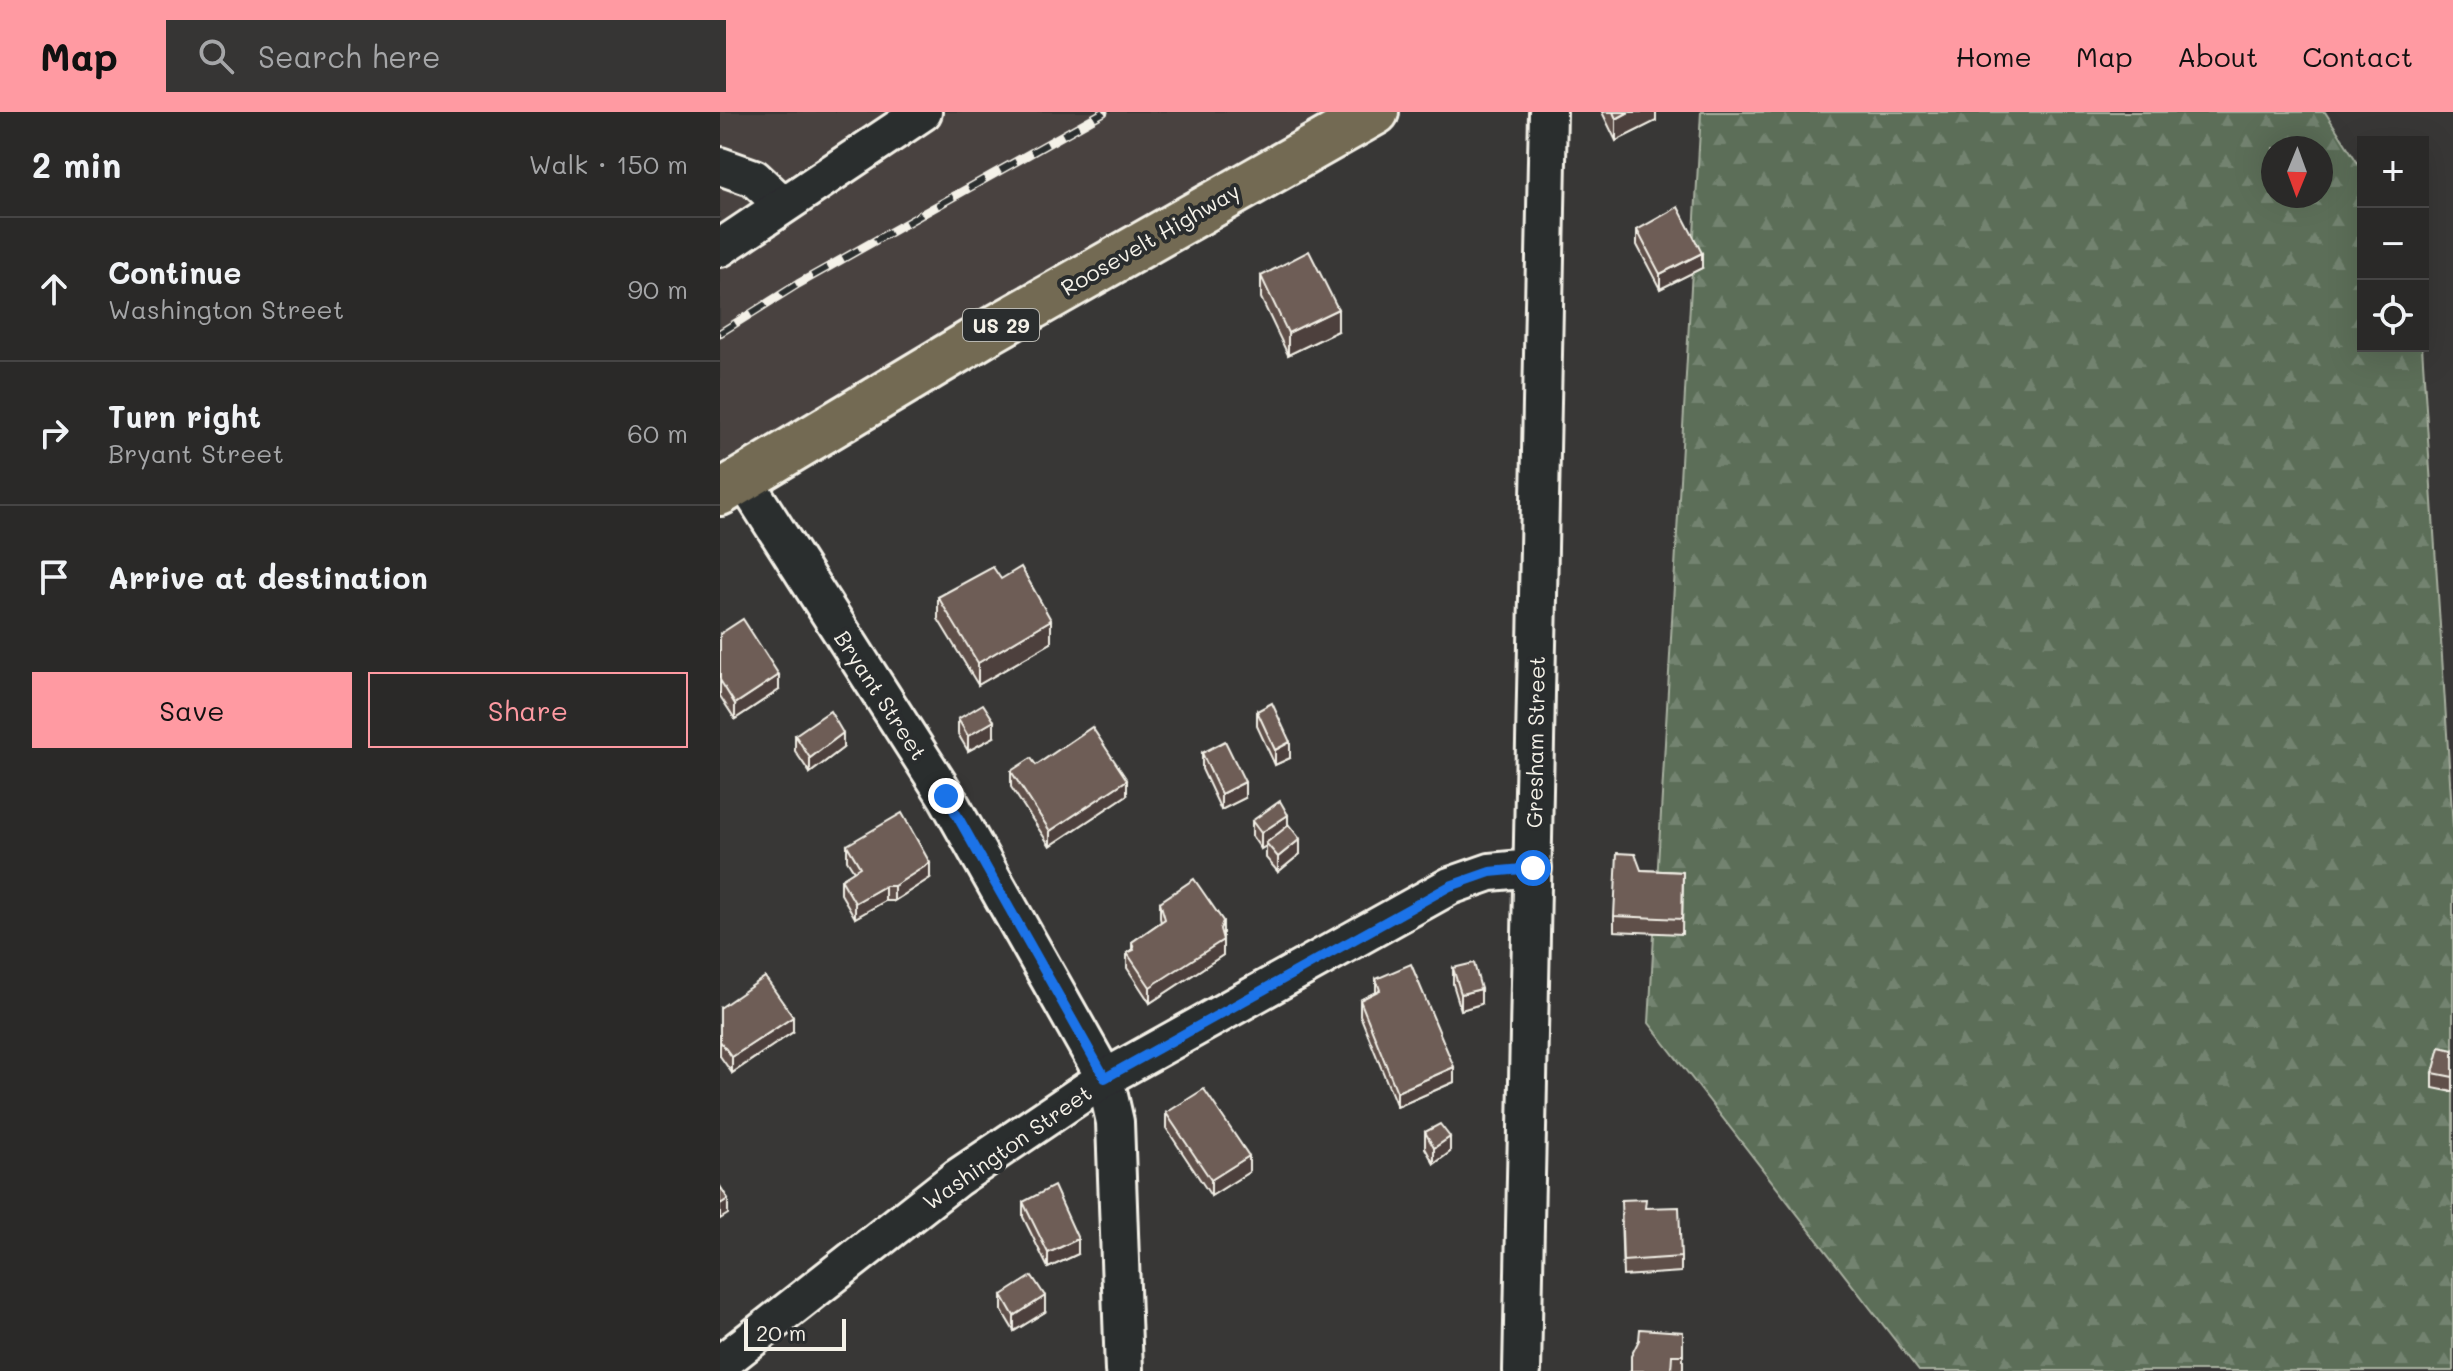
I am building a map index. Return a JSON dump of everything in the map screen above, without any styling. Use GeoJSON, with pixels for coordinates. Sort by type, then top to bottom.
{"type":"FeatureCollection","features":[{"type":"Feature","properties":{"kind":"main road","name":"Roosevelt Highway"},"geometry":{"type":"LineString","coordinates":[[731,486],[990,331],[1376,112]]}},
{"type":"Feature","properties":{"kind":"street"},"geometry":{"type":"LineString","coordinates":[[720,248],[923,112]]}},
{"type":"Feature","properties":{"kind":"street","name":"Gresham Street"},"geometry":{"type":"LineString","coordinates":[[1522,1371],[1548,112]]}},
{"type":"Feature","properties":{"kind":"street"},"geometry":{"type":"LineString","coordinates":[[720,166],[754,178],[783,205]]}},
{"type":"Feature","properties":{"kind":"street","name":"Bryant Street"},"geometry":{"type":"LineString","coordinates":[[731,486],[946,796],[1105,1078],[1115,1122],[1124,1371]]}},
{"type":"Feature","properties":{"kind":"street","name":"Washington Street"},"geometry":{"type":"LineString","coordinates":[[720,1364],[957,1178],[1105,1078],[1450,886],[1490,872],[1533,868]]}},
{"type":"Feature","properties":{"kind":"shaded area"},"geometry":{"type":"Polygon","coordinates":[[[720,112],[1362,112],[720,509],[720,112]]]}},
{"type":"Feature","properties":{"kind":"green space"},"geometry":{"type":"Polygon","coordinates":[[[1701,112],[2325,112],[2357,162],[2357,352],[2422,352],[2453,827],[2453,1371],[1919,1371],[1649,1023],[1701,112]]]}},
{"type":"Feature","properties":{"kind":"building"},"geometry":{"type":"Polygon","coordinates":[[[1613,112],[1629,112],[1616,119],[1613,112]]]}},
{"type":"Feature","properties":{"kind":"building"},"geometry":{"type":"Polygon","coordinates":[[[1678,207],[1702,253],[1660,274],[1637,230],[1678,207]]]}},
{"type":"Feature","properties":{"kind":"building"},"geometry":{"type":"Polygon","coordinates":[[[1309,251],[1338,309],[1288,333],[1261,276],[1309,251]]]}},
{"type":"Feature","properties":{"kind":"building"},"geometry":{"type":"Polygon","coordinates":[[[993,567],[1001,579],[1021,567],[1051,620],[978,663],[938,597],[993,567]]]}},
{"type":"Feature","properties":{"kind":"building"},"geometry":{"type":"Polygon","coordinates":[[[743,619],[779,675],[735,704],[720,680],[720,634],[743,619]]]}},
{"type":"Feature","properties":{"kind":"building"},"geometry":{"type":"Polygon","coordinates":[[[1272,703],[1290,742],[1275,750],[1257,711],[1272,703]]]}},
{"type":"Feature","properties":{"kind":"building"},"geometry":{"type":"Polygon","coordinates":[[[983,704],[994,721],[968,736],[958,719],[983,704]]]}},
{"type":"Feature","properties":{"kind":"building"},"geometry":{"type":"Polygon","coordinates":[[[830,711],[843,733],[810,758],[795,735],[830,711]]]}},
{"type":"Feature","properties":{"kind":"building"},"geometry":{"type":"Polygon","coordinates":[[[1092,727],[1127,780],[1050,831],[1011,771],[1031,758],[1036,765],[1092,727]]]}},
{"type":"Feature","properties":{"kind":"building"},"geometry":{"type":"Polygon","coordinates":[[[1225,741],[1245,782],[1221,794],[1202,753],[1225,741]]]}},
{"type":"Feature","properties":{"kind":"building"},"geometry":{"type":"Polygon","coordinates":[[[1280,801],[1288,815],[1261,833],[1252,821],[1280,801]]]}},
{"type":"Feature","properties":{"kind":"building"},"geometry":{"type":"Polygon","coordinates":[[[902,813],[930,863],[894,886],[885,886],[855,903],[841,879],[860,867],[847,845],[902,813]]]}},
{"type":"Feature","properties":{"kind":"building"},"geometry":{"type":"Polygon","coordinates":[[[1289,825],[1300,839],[1278,857],[1266,843],[1289,825]]]}},
{"type":"Feature","properties":{"kind":"building"},"geometry":{"type":"Polygon","coordinates":[[[1617,853],[1635,854],[1641,870],[1683,872],[1682,919],[1614,916],[1617,853]]]}},
{"type":"Feature","properties":{"kind":"building"},"geometry":{"type":"Polygon","coordinates":[[[1194,879],[1223,921],[1220,929],[1223,940],[1150,987],[1127,953],[1134,950],[1132,942],[1165,919],[1160,902],[1194,879]]]}},
{"type":"Feature","properties":{"kind":"building"},"geometry":{"type":"Polygon","coordinates":[[[1474,963],[1481,989],[1461,994],[1453,968],[1474,963]]]}},
{"type":"Feature","properties":{"kind":"building"},"geometry":{"type":"Polygon","coordinates":[[[1411,964],[1454,1067],[1397,1092],[1360,1000],[1380,990],[1376,979],[1411,964]]]}},
{"type":"Feature","properties":{"kind":"building"},"geometry":{"type":"Polygon","coordinates":[[[765,977],[793,1017],[732,1057],[720,1041],[720,1008],[765,977]]]}},
{"type":"Feature","properties":{"kind":"building"},"geometry":{"type":"Polygon","coordinates":[[[2440,1047],[2453,1050],[2453,1077],[2433,1073],[2440,1047]]]}},
{"type":"Feature","properties":{"kind":"building"},"geometry":{"type":"Polygon","coordinates":[[[1204,1089],[1249,1156],[1211,1180],[1166,1113],[1204,1089]]]}},
{"type":"Feature","properties":{"kind":"building"},"geometry":{"type":"Polygon","coordinates":[[[1440,1124],[1450,1137],[1434,1148],[1425,1132],[1440,1124]]]}},
{"type":"Feature","properties":{"kind":"building"},"geometry":{"type":"Polygon","coordinates":[[[720,1186],[728,1199],[720,1204],[720,1186]]]}},
{"type":"Feature","properties":{"kind":"building"},"geometry":{"type":"Polygon","coordinates":[[[1054,1186],[1078,1239],[1048,1253],[1023,1202],[1054,1186]]]}},
{"type":"Feature","properties":{"kind":"building"},"geometry":{"type":"Polygon","coordinates":[[[1646,1199],[1645,1208],[1679,1207],[1681,1257],[1623,1261],[1621,1200],[1646,1199]]]}},
{"type":"Feature","properties":{"kind":"building"},"geometry":{"type":"Polygon","coordinates":[[[1032,1276],[1045,1296],[1014,1316],[1002,1295],[1032,1276]]]}},
{"type":"Feature","properties":{"kind":"building"},"geometry":{"type":"Polygon","coordinates":[[[1640,1329],[1683,1332],[1683,1355],[1672,1355],[1671,1371],[1631,1371],[1631,1356],[1639,1340],[1640,1329]]]}},
{"type":"Feature","properties":{"kind":"railway"},"geometry":{"type":"LineString","coordinates":[[720,333],[798,284],[1104,112]]}},
{"type":"Feature","properties":{"kind":"route"},"geometry":{"type":"LineString","coordinates":[[946,796],[1105,1078],[1450,886],[1490,872],[1533,868]]}}]}
